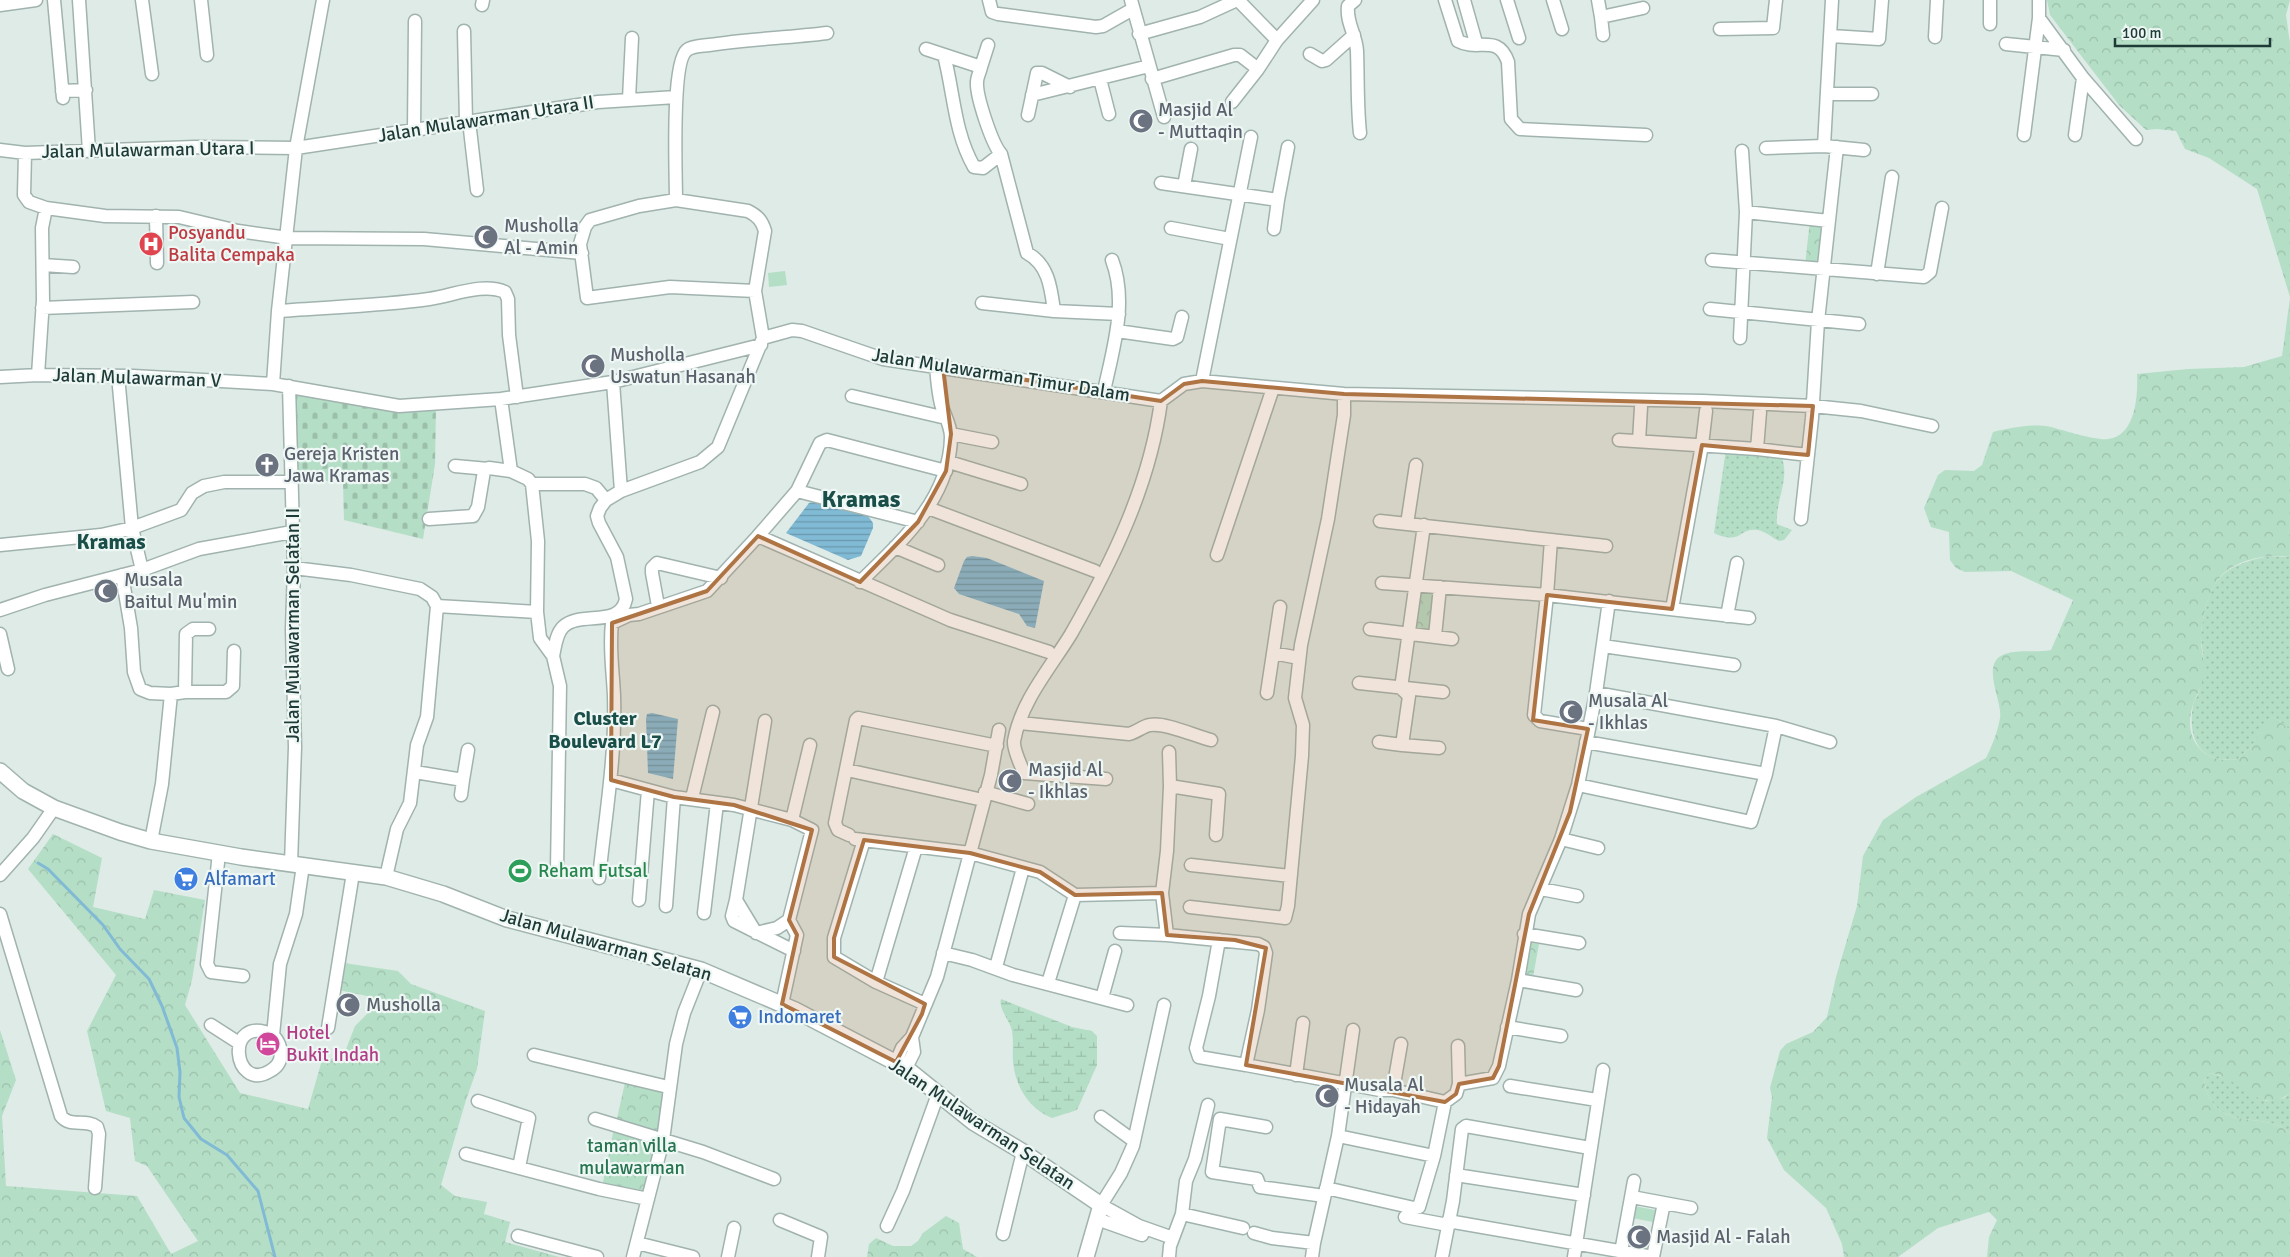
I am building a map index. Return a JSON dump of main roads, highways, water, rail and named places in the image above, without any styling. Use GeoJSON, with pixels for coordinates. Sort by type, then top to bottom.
{"type":"FeatureCollection","features":[{"type":"Feature","properties":{"kind":"water"},"geometry":{"type":"Polygon","coordinates":[[[814,502],[868,516],[873,523],[873,528],[861,556],[848,560],[786,533],[809,503],[814,502]]]}},
{"type":"Feature","properties":{"kind":"water"},"geometry":{"type":"Polygon","coordinates":[[[967,557],[987,558],[1044,581],[1035,628],[1027,626],[1019,614],[959,594],[954,588],[964,561],[967,557]]]}},
{"type":"Feature","properties":{"kind":"water"},"geometry":{"type":"Polygon","coordinates":[[[652,713],[678,719],[673,779],[648,773],[646,719],[647,714],[652,713]]]}},
{"type":"Feature","properties":{"kind":"waterway"},"geometry":{"type":"LineString","coordinates":[[38,863],[48,869],[103,925],[120,949],[149,979],[162,1006],[177,1048],[180,1072],[179,1097],[184,1118],[201,1139],[227,1155],[258,1191],[275,1257]]}},
{"type":"Feature","properties":{"kind":"place","name":"Masjid Al - Muttaqin"},"geometry":{"type":"Point","coordinates":[1141,121]}},
{"type":"Feature","properties":{"kind":"place","name":"Musholla Al - Amin"},"geometry":{"type":"Point","coordinates":[486,237]}},
{"type":"Feature","properties":{"kind":"place","name":"Posyandu Balita Cempaka"},"geometry":{"type":"Point","coordinates":[151,244]}},
{"type":"Feature","properties":{"kind":"place","name":"Musholla Uswatun Hasanah"},"geometry":{"type":"Point","coordinates":[593,366]}},
{"type":"Feature","properties":{"kind":"place","name":"Gereja Kristen Jawa Kramas"},"geometry":{"type":"Point","coordinates":[267,465]}},
{"type":"Feature","properties":{"kind":"place","name":"Musala Baitul Mu'min"},"geometry":{"type":"Point","coordinates":[106,591]}},
{"type":"Feature","properties":{"kind":"place","name":"Musala Al - Ikhlas"},"geometry":{"type":"Point","coordinates":[1571,712]}},
{"type":"Feature","properties":{"kind":"place","name":"Masjid Al - Ikhlas"},"geometry":{"type":"Point","coordinates":[1010,781]}},
{"type":"Feature","properties":{"kind":"place","name":"Reham Futsal"},"geometry":{"type":"Point","coordinates":[520,871]}},
{"type":"Feature","properties":{"kind":"place","name":"Alfamart"},"geometry":{"type":"Point","coordinates":[186,879]}},
{"type":"Feature","properties":{"kind":"place","name":"Musholla"},"geometry":{"type":"Point","coordinates":[348,1005]}},
{"type":"Feature","properties":{"kind":"place","name":"Indomaret"},"geometry":{"type":"Point","coordinates":[740,1017]}},
{"type":"Feature","properties":{"kind":"place","name":"Hotel Bukit Indah"},"geometry":{"type":"Point","coordinates":[268,1044]}},
{"type":"Feature","properties":{"kind":"place","name":"Musala Al - Hidayah"},"geometry":{"type":"Point","coordinates":[1327,1096]}},
{"type":"Feature","properties":{"kind":"place","name":"Masjid Al - Falah"},"geometry":{"type":"Point","coordinates":[1639,1237]}},
{"type":"Feature","properties":{"kind":"district","name":"Kramas"},"geometry":{"type":"Point","coordinates":[861,499]}},
{"type":"Feature","properties":{"kind":"district","name":"Kramas"},"geometry":{"type":"Point","coordinates":[111,542]}},
{"type":"Feature","properties":{"kind":"district","name":"Cluster Boulevard L7"},"geometry":{"type":"Point","coordinates":[605,730]}},
{"type":"Feature","properties":{"kind":"park label","name":"taman villa mulawarman"},"geometry":{"type":"Point","coordinates":[632,1157]}}]}
